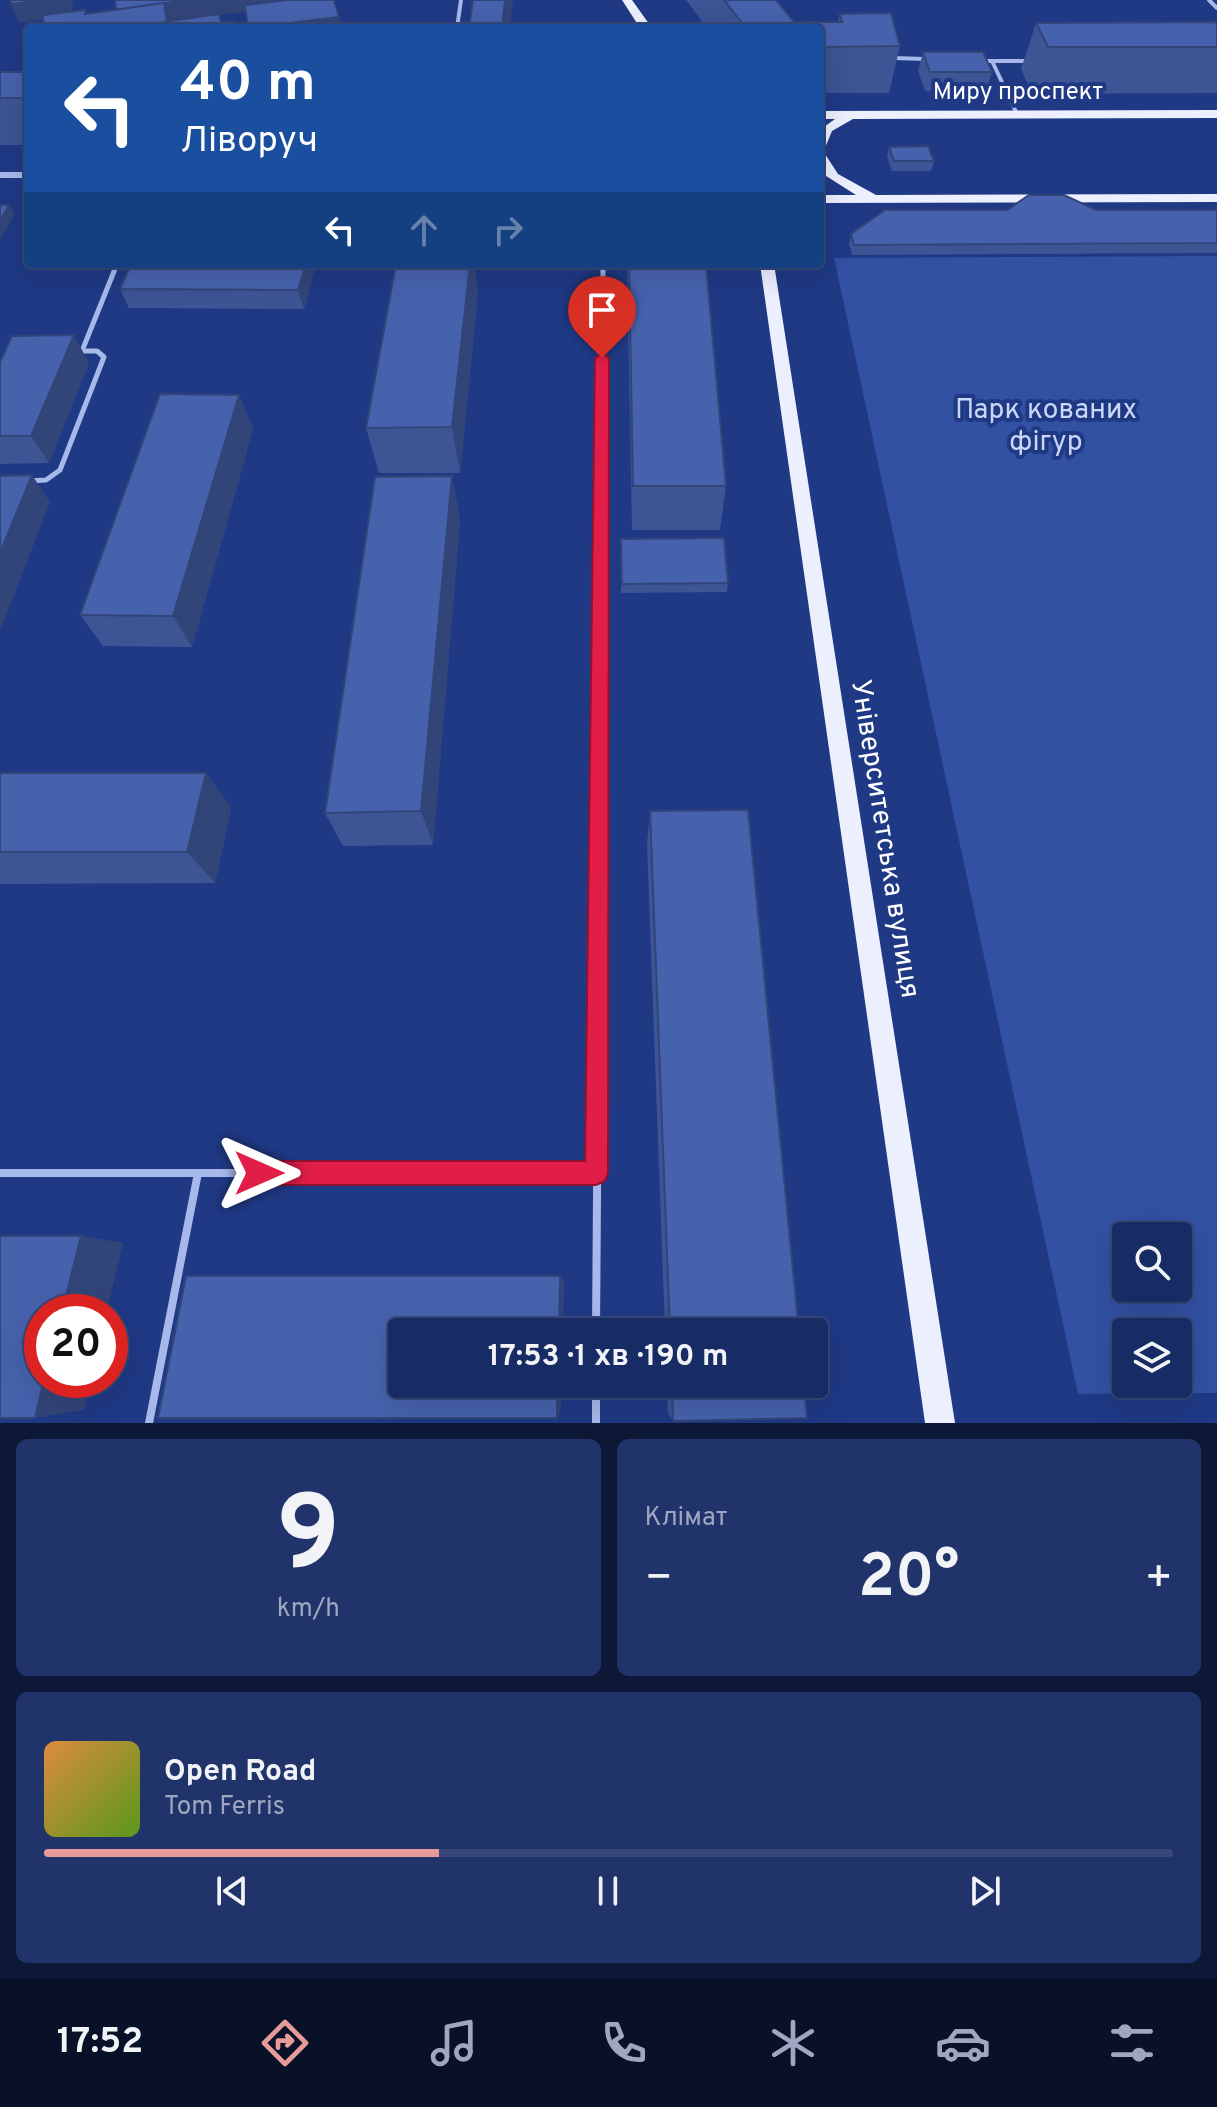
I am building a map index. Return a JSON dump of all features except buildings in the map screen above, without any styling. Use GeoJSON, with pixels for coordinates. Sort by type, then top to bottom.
{"type":"FeatureCollection","features":[{"type":"Feature","properties":{"kind":"main road"},"geometry":{"type":"LineString","coordinates":[[627,0],[643,24]]}},
{"type":"Feature","properties":{"kind":"main road","name":"Миру проспект"},"geometry":{"type":"LineString","coordinates":[[824,115],[1217,114]]}},
{"type":"Feature","properties":{"kind":"main road"},"geometry":{"type":"LineString","coordinates":[[824,136],[827,129],[850,115]]}},
{"type":"Feature","properties":{"kind":"main road"},"geometry":{"type":"LineString","coordinates":[[824,167],[840,183],[877,199]]}},
{"type":"Feature","properties":{"kind":"main road"},"geometry":{"type":"LineString","coordinates":[[824,199],[1217,198]]}},
{"type":"Feature","properties":{"kind":"main road","name":"Університетська вулиця"},"geometry":{"type":"LineString","coordinates":[[768,268],[940,1423]]}},
{"type":"Feature","properties":{"kind":"street"},"geometry":{"type":"LineString","coordinates":[[0,175],[24,175]]}},
{"type":"Feature","properties":{"kind":"lane"},"geometry":{"type":"LineString","coordinates":[[458,24],[461,0]]}},
{"type":"Feature","properties":{"kind":"lane"},"geometry":{"type":"LineString","coordinates":[[1209,0],[1217,8]]}},
{"type":"Feature","properties":{"kind":"lane"},"geometry":{"type":"LineString","coordinates":[[883,58],[929,59]]}},
{"type":"Feature","properties":{"kind":"lane"},"geometry":{"type":"LineString","coordinates":[[976,61],[1037,62]]}},
{"type":"Feature","properties":{"kind":"lane"},"geometry":{"type":"LineString","coordinates":[[992,61],[1017,114]]}},
{"type":"Feature","properties":{"kind":"lane"},"geometry":{"type":"LineString","coordinates":[[82,351],[115,268]]}},
{"type":"Feature","properties":{"kind":"lane"},"geometry":{"type":"LineString","coordinates":[[596,1318],[603,268]]}},
{"type":"Feature","properties":{"kind":"lane"},"geometry":{"type":"LineString","coordinates":[[24,481],[46,480],[60,470],[104,357],[97,351],[69,351]]}},
{"type":"Feature","properties":{"kind":"lane"},"geometry":{"type":"LineString","coordinates":[[0,1173],[596,1173]]}},
{"type":"Feature","properties":{"kind":"lane"},"geometry":{"type":"LineString","coordinates":[[149,1423],[198,1173]]}},
{"type":"Feature","properties":{"kind":"lane"},"geometry":{"type":"LineString","coordinates":[[596,1398],[596,1423]]}},
{"type":"Feature","properties":{"kind":"green space","name":"Парк кованих фігур"},"geometry":{"type":"Polygon","coordinates":[[[1217,256],[1217,1393],[1192,1393],[1192,1318],[1112,1318],[1112,1394],[1078,1394],[834,258],[1217,256]]]}},
{"type":"Feature","properties":{"kind":"route"},"geometry":{"type":"LineString","coordinates":[[259,1173],[596,1173],[602,358]]}}]}
